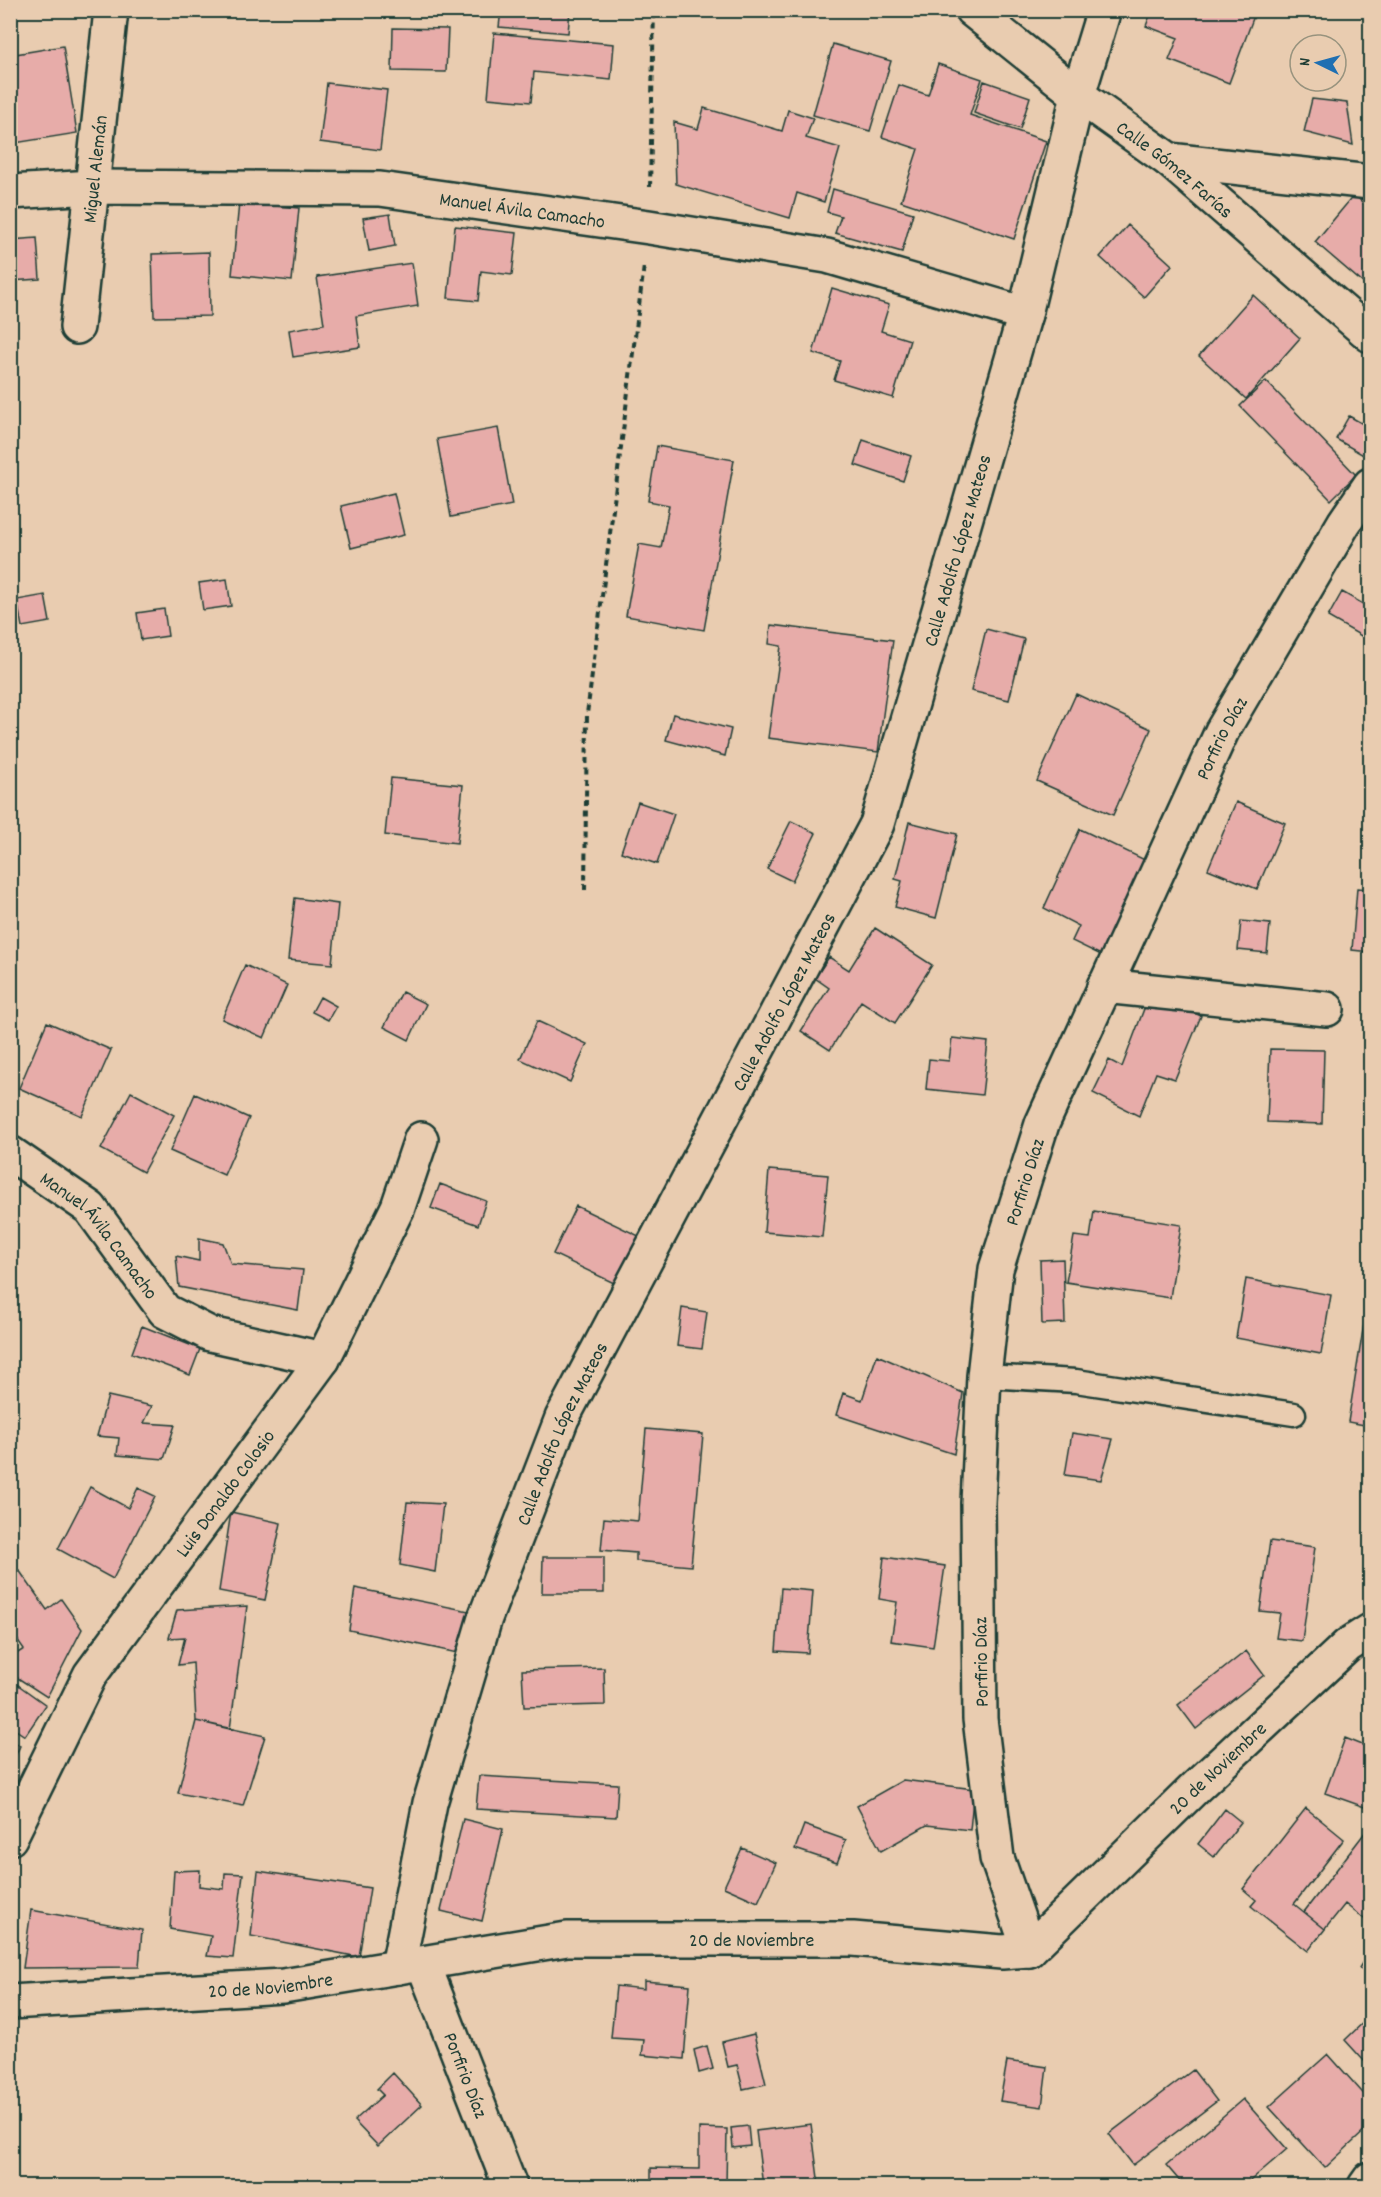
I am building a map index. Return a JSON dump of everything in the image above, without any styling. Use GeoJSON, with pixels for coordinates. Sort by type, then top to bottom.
{"type":"FeatureCollection","features":[{"type":"Feature","properties":{"kind":"street","name":"Miguel Alemán"},"geometry":{"type":"LineString","coordinates":[[77,327],[111,10]]}},
{"type":"Feature","properties":{"kind":"street","name":"Calle Gómez Farías"},"geometry":{"type":"LineString","coordinates":[[972,10],[1078,95],[1169,160],[1371,335]]}},
{"type":"Feature","properties":{"kind":"street","name":"Calle Adolfo López Mateos"},"geometry":{"type":"LineString","coordinates":[[411,1965],[430,1803],[485,1618],[562,1418],[877,824],[1025,314],[1078,95],[1104,10]]}},
{"type":"Feature","properties":{"kind":"street"},"geometry":{"type":"LineString","coordinates":[[1169,160],[1371,182]]}},
{"type":"Feature","properties":{"kind":"street","name":"Manuel Ávila Camacho"},"geometry":{"type":"LineString","coordinates":[[10,192],[93,187],[380,189],[649,227],[827,256],[1025,314]]}},
{"type":"Feature","properties":{"kind":"street","name":"Porfirio Díaz"},"geometry":{"type":"LineString","coordinates":[[1029,1950],[997,1858],[980,1719],[978,1503],[984,1376],[996,1269],[1042,1124],[1222,731],[1344,523],[1371,485]]}},
{"type":"Feature","properties":{"kind":"street"},"geometry":{"type":"LineString","coordinates":[[1104,986],[1327,1009]]}},
{"type":"Feature","properties":{"kind":"street","name":"Luis Donaldo Colosio"},"geometry":{"type":"LineString","coordinates":[[10,1838],[90,1675],[323,1359],[398,1207],[421,1139]]}},
{"type":"Feature","properties":{"kind":"street","name":"Manuel Ávila Camacho"},"geometry":{"type":"LineString","coordinates":[[10,1153],[90,1208],[165,1311],[210,1334],[323,1359]]}},
{"type":"Feature","properties":{"kind":"street","name":"20 de Noviembre"},"geometry":{"type":"LineString","coordinates":[[10,2002],[283,1986],[567,1939],[853,1939],[1002,1952],[1029,1950],[1204,1779],[1348,1646],[1371,1631]]}},
{"type":"Feature","properties":{"kind":"street","name":"Porfirio Díaz"},"geometry":{"type":"LineString","coordinates":[[411,1965],[510,2187]]}},
{"type":"Feature","properties":{"kind":"street"},"geometry":{"type":"LineString","coordinates":[[1365,2187],[1371,2179]]}},
{"type":"Feature","properties":{"kind":"lane"},"geometry":{"type":"LineString","coordinates":[[984,1376],[1076,1381],[1294,1414]]}},
{"type":"Feature","properties":{"kind":"path"},"geometry":{"type":"LineString","coordinates":[[585,890],[587,714],[649,227],[654,10]]}},
{"type":"Feature","properties":{"kind":"building"},"geometry":{"type":"Polygon","coordinates":[[[501,10],[570,10],[568,33],[499,27],[501,10]]]}},
{"type":"Feature","properties":{"kind":"building"},"geometry":{"type":"Polygon","coordinates":[[[1152,10],[1248,10],[1255,13],[1229,83],[1169,60],[1178,38],[1146,26],[1152,10]]]}},
{"type":"Feature","properties":{"kind":"building"},"geometry":{"type":"Polygon","coordinates":[[[393,28],[448,29],[446,72],[392,71],[393,28]]]}},
{"type":"Feature","properties":{"kind":"building"},"geometry":{"type":"Polygon","coordinates":[[[494,33],[614,44],[611,80],[534,72],[531,102],[488,98],[494,33]]]}},
{"type":"Feature","properties":{"kind":"building"},"geometry":{"type":"Polygon","coordinates":[[[833,44],[891,61],[870,131],[813,115],[833,44]]]}},
{"type":"Feature","properties":{"kind":"building"},"geometry":{"type":"Polygon","coordinates":[[[63,46],[77,133],[15,143],[10,116],[10,55],[63,46]]]}},
{"type":"Feature","properties":{"kind":"building"},"geometry":{"type":"Polygon","coordinates":[[[938,64],[982,79],[970,115],[1046,141],[1014,239],[901,201],[918,149],[882,137],[899,85],[928,95],[938,64]]]}},
{"type":"Feature","properties":{"kind":"building"},"geometry":{"type":"Polygon","coordinates":[[[984,81],[1030,97],[1020,129],[974,113],[984,81]]]}},
{"type":"Feature","properties":{"kind":"building"},"geometry":{"type":"Polygon","coordinates":[[[327,83],[387,90],[380,150],[320,142],[327,83]]]}},
{"type":"Feature","properties":{"kind":"building"},"geometry":{"type":"Polygon","coordinates":[[[1312,99],[1347,103],[1353,145],[1304,132],[1312,99]]]}},
{"type":"Feature","properties":{"kind":"building"},"geometry":{"type":"Polygon","coordinates":[[[704,108],[782,131],[788,110],[813,118],[806,138],[840,148],[824,202],[797,193],[790,218],[676,184],[674,122],[698,129],[704,108]]]}},
{"type":"Feature","properties":{"kind":"building"},"geometry":{"type":"Polygon","coordinates":[[[833,189],[913,213],[902,252],[835,233],[841,216],[827,212],[833,189]]]}},
{"type":"Feature","properties":{"kind":"building"},"geometry":{"type":"Polygon","coordinates":[[[1354,195],[1370,209],[1370,289],[1315,242],[1354,195]]]}},
{"type":"Feature","properties":{"kind":"building"},"geometry":{"type":"Polygon","coordinates":[[[239,203],[299,208],[292,281],[232,275],[239,203]]]}},
{"type":"Feature","properties":{"kind":"building"},"geometry":{"type":"Polygon","coordinates":[[[390,214],[395,246],[369,251],[363,218],[390,214]]]}},
{"type":"Feature","properties":{"kind":"building"},"geometry":{"type":"Polygon","coordinates":[[[1128,225],[1172,265],[1144,297],[1100,257],[1128,225]]]}},
{"type":"Feature","properties":{"kind":"building"},"geometry":{"type":"Polygon","coordinates":[[[455,226],[517,233],[512,275],[481,271],[478,301],[448,298],[455,226]]]}},
{"type":"Feature","properties":{"kind":"building"},"geometry":{"type":"Polygon","coordinates":[[[37,238],[40,279],[10,281],[10,240],[37,238]]]}},
{"type":"Feature","properties":{"kind":"building"},"geometry":{"type":"Polygon","coordinates":[[[209,252],[210,316],[154,317],[152,254],[209,252]]]}},
{"type":"Feature","properties":{"kind":"building"},"geometry":{"type":"Polygon","coordinates":[[[412,263],[418,306],[356,316],[360,347],[293,357],[289,330],[324,324],[317,277],[412,263]]]}},
{"type":"Feature","properties":{"kind":"building"},"geometry":{"type":"Polygon","coordinates":[[[832,288],[889,305],[881,331],[910,340],[893,398],[834,380],[840,361],[813,353],[832,288]]]}},
{"type":"Feature","properties":{"kind":"building"},"geometry":{"type":"Polygon","coordinates":[[[1253,295],[1300,338],[1246,399],[1199,356],[1253,295]]]}},
{"type":"Feature","properties":{"kind":"building"},"geometry":{"type":"Polygon","coordinates":[[[10,296],[14,337],[10,337],[10,296]]]}},
{"type":"Feature","properties":{"kind":"building"},"geometry":{"type":"Polygon","coordinates":[[[1266,381],[1356,475],[1331,500],[1240,406],[1266,381]]]}},
{"type":"Feature","properties":{"kind":"building"},"geometry":{"type":"Polygon","coordinates":[[[1349,416],[1370,428],[1370,447],[1365,456],[1336,439],[1349,416]]]}},
{"type":"Feature","properties":{"kind":"building"},"geometry":{"type":"Polygon","coordinates":[[[498,428],[512,505],[451,517],[437,439],[498,428]]]}},
{"type":"Feature","properties":{"kind":"building"},"geometry":{"type":"Polygon","coordinates":[[[863,440],[911,456],[903,481],[855,465],[863,440]]]}},
{"type":"Feature","properties":{"kind":"building"},"geometry":{"type":"Polygon","coordinates":[[[657,446],[734,460],[704,630],[626,616],[639,544],[661,548],[669,505],[648,501],[657,446]]]}},
{"type":"Feature","properties":{"kind":"building"},"geometry":{"type":"Polygon","coordinates":[[[394,493],[404,535],[351,548],[341,506],[394,493]]]}},
{"type":"Feature","properties":{"kind":"building"},"geometry":{"type":"Polygon","coordinates":[[[227,579],[231,606],[203,610],[199,583],[227,579]]]}},
{"type":"Feature","properties":{"kind":"building"},"geometry":{"type":"Polygon","coordinates":[[[1342,592],[1370,608],[1370,641],[1328,617],[1342,592]]]}},
{"type":"Feature","properties":{"kind":"building"},"geometry":{"type":"Polygon","coordinates":[[[45,595],[50,622],[22,627],[17,600],[45,595]]]}},
{"type":"Feature","properties":{"kind":"building"},"geometry":{"type":"Polygon","coordinates":[[[164,609],[168,636],[141,640],[137,613],[164,609]]]}},
{"type":"Feature","properties":{"kind":"building"},"geometry":{"type":"Polygon","coordinates":[[[771,625],[893,640],[878,752],[768,738],[781,646],[769,644],[771,625]]]}},
{"type":"Feature","properties":{"kind":"building"},"geometry":{"type":"Polygon","coordinates":[[[986,629],[1024,639],[1009,700],[971,691],[986,629]]]}},
{"type":"Feature","properties":{"kind":"building"},"geometry":{"type":"Polygon","coordinates":[[[1076,694],[1151,729],[1113,815],[1037,781],[1076,694]]]}},
{"type":"Feature","properties":{"kind":"building"},"geometry":{"type":"Polygon","coordinates":[[[673,714],[731,729],[725,756],[666,740],[673,714]]]}},
{"type":"Feature","properties":{"kind":"building"},"geometry":{"type":"Polygon","coordinates":[[[391,778],[463,785],[457,843],[385,835],[391,778]]]}},
{"type":"Feature","properties":{"kind":"building"},"geometry":{"type":"Polygon","coordinates":[[[638,802],[674,814],[657,864],[621,852],[638,802]]]}},
{"type":"Feature","properties":{"kind":"building"},"geometry":{"type":"Polygon","coordinates":[[[1236,802],[1285,823],[1257,889],[1208,869],[1236,802]]]}},
{"type":"Feature","properties":{"kind":"building"},"geometry":{"type":"Polygon","coordinates":[[[791,821],[816,833],[792,881],[767,869],[791,821]]]}},
{"type":"Feature","properties":{"kind":"building"},"geometry":{"type":"Polygon","coordinates":[[[909,822],[957,834],[936,918],[895,907],[902,881],[895,879],[909,822]]]}},
{"type":"Feature","properties":{"kind":"building"},"geometry":{"type":"Polygon","coordinates":[[[1080,829],[1147,861],[1103,956],[1072,941],[1079,926],[1044,908],[1080,829]]]}},
{"type":"Feature","properties":{"kind":"building"},"geometry":{"type":"Polygon","coordinates":[[[1357,888],[1370,889],[1370,952],[1352,950],[1357,888]]]}},
{"type":"Feature","properties":{"kind":"building"},"geometry":{"type":"Polygon","coordinates":[[[295,898],[338,904],[332,964],[288,960],[295,898]]]}},
{"type":"Feature","properties":{"kind":"building"},"geometry":{"type":"Polygon","coordinates":[[[1241,921],[1270,924],[1267,953],[1238,950],[1241,921]]]}},
{"type":"Feature","properties":{"kind":"building"},"geometry":{"type":"Polygon","coordinates":[[[875,928],[932,965],[895,1023],[861,1001],[830,1050],[801,1031],[829,988],[815,978],[829,957],[849,970],[875,928]]]}},
{"type":"Feature","properties":{"kind":"building"},"geometry":{"type":"Polygon","coordinates":[[[245,965],[287,985],[264,1038],[222,1019],[245,965]]]}},
{"type":"Feature","properties":{"kind":"building"},"geometry":{"type":"Polygon","coordinates":[[[402,992],[426,1004],[409,1040],[384,1027],[402,992]]]}},
{"type":"Feature","properties":{"kind":"building"},"geometry":{"type":"Polygon","coordinates":[[[1150,993],[1201,1016],[1175,1079],[1156,1073],[1139,1116],[1093,1093],[1109,1060],[1122,1067],[1150,993]]]}},
{"type":"Feature","properties":{"kind":"building"},"geometry":{"type":"Polygon","coordinates":[[[320,997],[336,1006],[328,1020],[312,1012],[320,997]]]}},
{"type":"Feature","properties":{"kind":"building"},"geometry":{"type":"Polygon","coordinates":[[[537,1021],[587,1044],[570,1082],[520,1059],[537,1021]]]}},
{"type":"Feature","properties":{"kind":"building"},"geometry":{"type":"Polygon","coordinates":[[[47,1022],[111,1050],[82,1116],[19,1088],[47,1022]]]}},
{"type":"Feature","properties":{"kind":"building"},"geometry":{"type":"Polygon","coordinates":[[[952,1038],[988,1042],[982,1095],[926,1089],[929,1059],[949,1061],[952,1038]]]}},
{"type":"Feature","properties":{"kind":"building"},"geometry":{"type":"Polygon","coordinates":[[[1270,1049],[1324,1050],[1322,1124],[1267,1122],[1270,1049]]]}},
{"type":"Feature","properties":{"kind":"building"},"geometry":{"type":"Polygon","coordinates":[[[131,1092],[174,1115],[143,1172],[101,1149],[131,1092]]]}},
{"type":"Feature","properties":{"kind":"building"},"geometry":{"type":"Polygon","coordinates":[[[195,1094],[249,1118],[224,1175],[170,1151],[195,1094]]]}},
{"type":"Feature","properties":{"kind":"building"},"geometry":{"type":"Polygon","coordinates":[[[769,1170],[828,1175],[822,1237],[764,1232],[769,1170]]]}},
{"type":"Feature","properties":{"kind":"building"},"geometry":{"type":"Polygon","coordinates":[[[440,1184],[486,1201],[478,1225],[431,1208],[440,1184]]]}},
{"type":"Feature","properties":{"kind":"building"},"geometry":{"type":"Polygon","coordinates":[[[576,1206],[639,1236],[616,1284],[553,1254],[576,1206]]]}},
{"type":"Feature","properties":{"kind":"building"},"geometry":{"type":"Polygon","coordinates":[[[1094,1211],[1181,1225],[1170,1298],[1066,1282],[1074,1236],[1090,1238],[1094,1211]]]}},
{"type":"Feature","properties":{"kind":"building"},"geometry":{"type":"Polygon","coordinates":[[[199,1238],[223,1243],[231,1264],[303,1270],[298,1310],[179,1287],[176,1256],[199,1261],[199,1238]]]}},
{"type":"Feature","properties":{"kind":"building"},"geometry":{"type":"Polygon","coordinates":[[[1063,1259],[1065,1323],[1042,1324],[1040,1260],[1063,1259]]]}},
{"type":"Feature","properties":{"kind":"building"},"geometry":{"type":"Polygon","coordinates":[[[1246,1279],[1331,1295],[1321,1354],[1236,1338],[1246,1279]]]}},
{"type":"Feature","properties":{"kind":"building"},"geometry":{"type":"Polygon","coordinates":[[[1368,1299],[1370,1299],[1370,1426],[1348,1422],[1368,1299]]]}},
{"type":"Feature","properties":{"kind":"building"},"geometry":{"type":"Polygon","coordinates":[[[682,1308],[707,1312],[702,1349],[677,1346],[682,1308]]]}},
{"type":"Feature","properties":{"kind":"building"},"geometry":{"type":"Polygon","coordinates":[[[142,1326],[200,1349],[190,1375],[132,1353],[142,1326]]]}},
{"type":"Feature","properties":{"kind":"building"},"geometry":{"type":"Polygon","coordinates":[[[877,1355],[963,1393],[954,1454],[836,1415],[843,1393],[862,1400],[877,1355]]]}},
{"type":"Feature","properties":{"kind":"building"},"geometry":{"type":"Polygon","coordinates":[[[108,1396],[152,1406],[144,1423],[175,1425],[164,1459],[117,1455],[119,1438],[97,1436],[108,1396]]]}},
{"type":"Feature","properties":{"kind":"building"},"geometry":{"type":"Polygon","coordinates":[[[646,1429],[703,1434],[691,1566],[636,1561],[636,1553],[601,1550],[604,1518],[638,1521],[646,1429]]]}},
{"type":"Feature","properties":{"kind":"building"},"geometry":{"type":"Polygon","coordinates":[[[1072,1433],[1113,1439],[1101,1480],[1065,1475],[1072,1433]]]}},
{"type":"Feature","properties":{"kind":"building"},"geometry":{"type":"Polygon","coordinates":[[[90,1487],[128,1508],[138,1488],[155,1496],[113,1579],[58,1549],[90,1487]]]}},
{"type":"Feature","properties":{"kind":"building"},"geometry":{"type":"Polygon","coordinates":[[[407,1502],[443,1504],[435,1572],[400,1565],[407,1502]]]}},
{"type":"Feature","properties":{"kind":"building"},"geometry":{"type":"Polygon","coordinates":[[[231,1512],[281,1523],[265,1600],[219,1591],[231,1512]]]}},
{"type":"Feature","properties":{"kind":"building"},"geometry":{"type":"Polygon","coordinates":[[[1270,1541],[1315,1547],[1302,1641],[1276,1638],[1280,1613],[1260,1611],[1270,1541]]]}},
{"type":"Feature","properties":{"kind":"building"},"geometry":{"type":"Polygon","coordinates":[[[543,1557],[604,1557],[604,1593],[542,1593],[543,1557]]]}},
{"type":"Feature","properties":{"kind":"building"},"geometry":{"type":"Polygon","coordinates":[[[884,1557],[945,1566],[933,1647],[891,1641],[897,1602],[879,1599],[884,1557]]]}},
{"type":"Feature","properties":{"kind":"building"},"geometry":{"type":"Polygon","coordinates":[[[19,1570],[47,1610],[61,1599],[82,1629],[47,1697],[10,1673],[10,1658],[24,1649],[10,1629],[10,1576],[19,1570]]]}},
{"type":"Feature","properties":{"kind":"building"},"geometry":{"type":"Polygon","coordinates":[[[355,1588],[474,1612],[463,1654],[349,1630],[355,1588]]]}},
{"type":"Feature","properties":{"kind":"building"},"geometry":{"type":"Polygon","coordinates":[[[781,1588],[813,1591],[808,1653],[776,1651],[781,1588]]]}},
{"type":"Feature","properties":{"kind":"building"},"geometry":{"type":"Polygon","coordinates":[[[247,1606],[230,1729],[196,1721],[193,1663],[178,1665],[185,1637],[169,1638],[177,1610],[247,1606]]]}},
{"type":"Feature","properties":{"kind":"building"},"geometry":{"type":"Polygon","coordinates":[[[1246,1651],[1264,1675],[1196,1729],[1178,1705],[1246,1651]]]}},
{"type":"Feature","properties":{"kind":"building"},"geometry":{"type":"Polygon","coordinates":[[[604,1668],[605,1705],[524,1707],[522,1670],[604,1668]]]}},
{"type":"Feature","properties":{"kind":"building"},"geometry":{"type":"Polygon","coordinates":[[[14,1682],[46,1705],[25,1736],[10,1726],[10,1687],[14,1682]]]}},
{"type":"Feature","properties":{"kind":"building"},"geometry":{"type":"Polygon","coordinates":[[[196,1721],[265,1736],[243,1806],[178,1793],[196,1721]]]}},
{"type":"Feature","properties":{"kind":"building"},"geometry":{"type":"Polygon","coordinates":[[[10,1738],[20,1746],[10,1767],[10,1738]]]}},
{"type":"Feature","properties":{"kind":"building"},"geometry":{"type":"Polygon","coordinates":[[[1345,1738],[1370,1748],[1370,1809],[1325,1793],[1345,1738]]]}},
{"type":"Feature","properties":{"kind":"building"},"geometry":{"type":"Polygon","coordinates":[[[479,1776],[618,1784],[616,1817],[476,1809],[479,1776]]]}},
{"type":"Feature","properties":{"kind":"building"},"geometry":{"type":"Polygon","coordinates":[[[903,1780],[974,1789],[970,1830],[927,1825],[881,1851],[857,1806],[903,1780]]]}},
{"type":"Feature","properties":{"kind":"building"},"geometry":{"type":"Polygon","coordinates":[[[1306,1808],[1344,1839],[1294,1904],[1325,1929],[1308,1951],[1251,1906],[1256,1900],[1243,1889],[1306,1808]]]}},
{"type":"Feature","properties":{"kind":"building"},"geometry":{"type":"Polygon","coordinates":[[[1225,1809],[1241,1822],[1214,1857],[1198,1844],[1225,1809]]]}},
{"type":"Feature","properties":{"kind":"building"},"geometry":{"type":"Polygon","coordinates":[[[463,1819],[503,1829],[482,1921],[441,1911],[463,1819]]]}},
{"type":"Feature","properties":{"kind":"building"},"geometry":{"type":"Polygon","coordinates":[[[804,1825],[846,1840],[837,1863],[795,1849],[804,1825]]]}},
{"type":"Feature","properties":{"kind":"building"},"geometry":{"type":"Polygon","coordinates":[[[1370,1826],[1370,1919],[1368,1922],[1345,1904],[1325,1929],[1304,1912],[1370,1826]]]}},
{"type":"Feature","properties":{"kind":"building"},"geometry":{"type":"Polygon","coordinates":[[[742,1848],[776,1863],[758,1902],[724,1887],[742,1848]]]}},
{"type":"Feature","properties":{"kind":"building"},"geometry":{"type":"Polygon","coordinates":[[[200,1870],[199,1886],[224,1889],[225,1873],[243,1874],[233,1958],[207,1956],[211,1936],[170,1929],[174,1871],[200,1870]]]}},
{"type":"Feature","properties":{"kind":"building"},"geometry":{"type":"Polygon","coordinates":[[[258,1871],[370,1888],[359,1957],[251,1936],[258,1871]]]}},
{"type":"Feature","properties":{"kind":"building"},"geometry":{"type":"Polygon","coordinates":[[[31,1910],[142,1930],[139,1967],[23,1968],[31,1910]]]}},
{"type":"Feature","properties":{"kind":"building"},"geometry":{"type":"Polygon","coordinates":[[[1370,1950],[1370,1976],[1359,1968],[1370,1950]]]}},
{"type":"Feature","properties":{"kind":"building"},"geometry":{"type":"Polygon","coordinates":[[[644,1981],[690,1985],[684,2059],[642,2055],[644,2040],[611,2038],[616,1986],[644,1989],[644,1981]]]}},
{"type":"Feature","properties":{"kind":"building"},"geometry":{"type":"Polygon","coordinates":[[[1370,2016],[1370,2057],[1365,2062],[1345,2040],[1370,2016]]]}},
{"type":"Feature","properties":{"kind":"building"},"geometry":{"type":"Polygon","coordinates":[[[754,2034],[766,2084],[743,2089],[737,2065],[728,2067],[722,2042],[754,2034]]]}},
{"type":"Feature","properties":{"kind":"building"},"geometry":{"type":"Polygon","coordinates":[[[707,2046],[713,2069],[699,2073],[694,2050],[707,2046]]]}},
{"type":"Feature","properties":{"kind":"building"},"geometry":{"type":"Polygon","coordinates":[[[1328,2054],[1370,2101],[1370,2126],[1325,2168],[1269,2107],[1328,2054]]]}},
{"type":"Feature","properties":{"kind":"building"},"geometry":{"type":"Polygon","coordinates":[[[1007,2061],[1047,2067],[1042,2107],[1000,2101],[1007,2061]]]}},
{"type":"Feature","properties":{"kind":"building"},"geometry":{"type":"Polygon","coordinates":[[[1193,2070],[1217,2101],[1133,2165],[1109,2134],[1193,2070]]]}},
{"type":"Feature","properties":{"kind":"building"},"geometry":{"type":"Polygon","coordinates":[[[393,2073],[422,2105],[378,2146],[354,2121],[383,2095],[377,2089],[393,2073]]]}},
{"type":"Feature","properties":{"kind":"building"},"geometry":{"type":"Polygon","coordinates":[[[1243,2099],[1287,2149],[1244,2186],[1184,2186],[1166,2165],[1243,2099]]]}},
{"type":"Feature","properties":{"kind":"building"},"geometry":{"type":"Polygon","coordinates":[[[811,2124],[819,2186],[763,2186],[756,2131],[811,2124]]]}},
{"type":"Feature","properties":{"kind":"building"},"geometry":{"type":"Polygon","coordinates":[[[748,2126],[750,2146],[733,2148],[731,2128],[748,2126]]]}},
{"type":"Feature","properties":{"kind":"building"},"geometry":{"type":"Polygon","coordinates":[[[699,2128],[727,2129],[726,2186],[651,2186],[651,2168],[699,2169],[699,2128]]]}}]}
